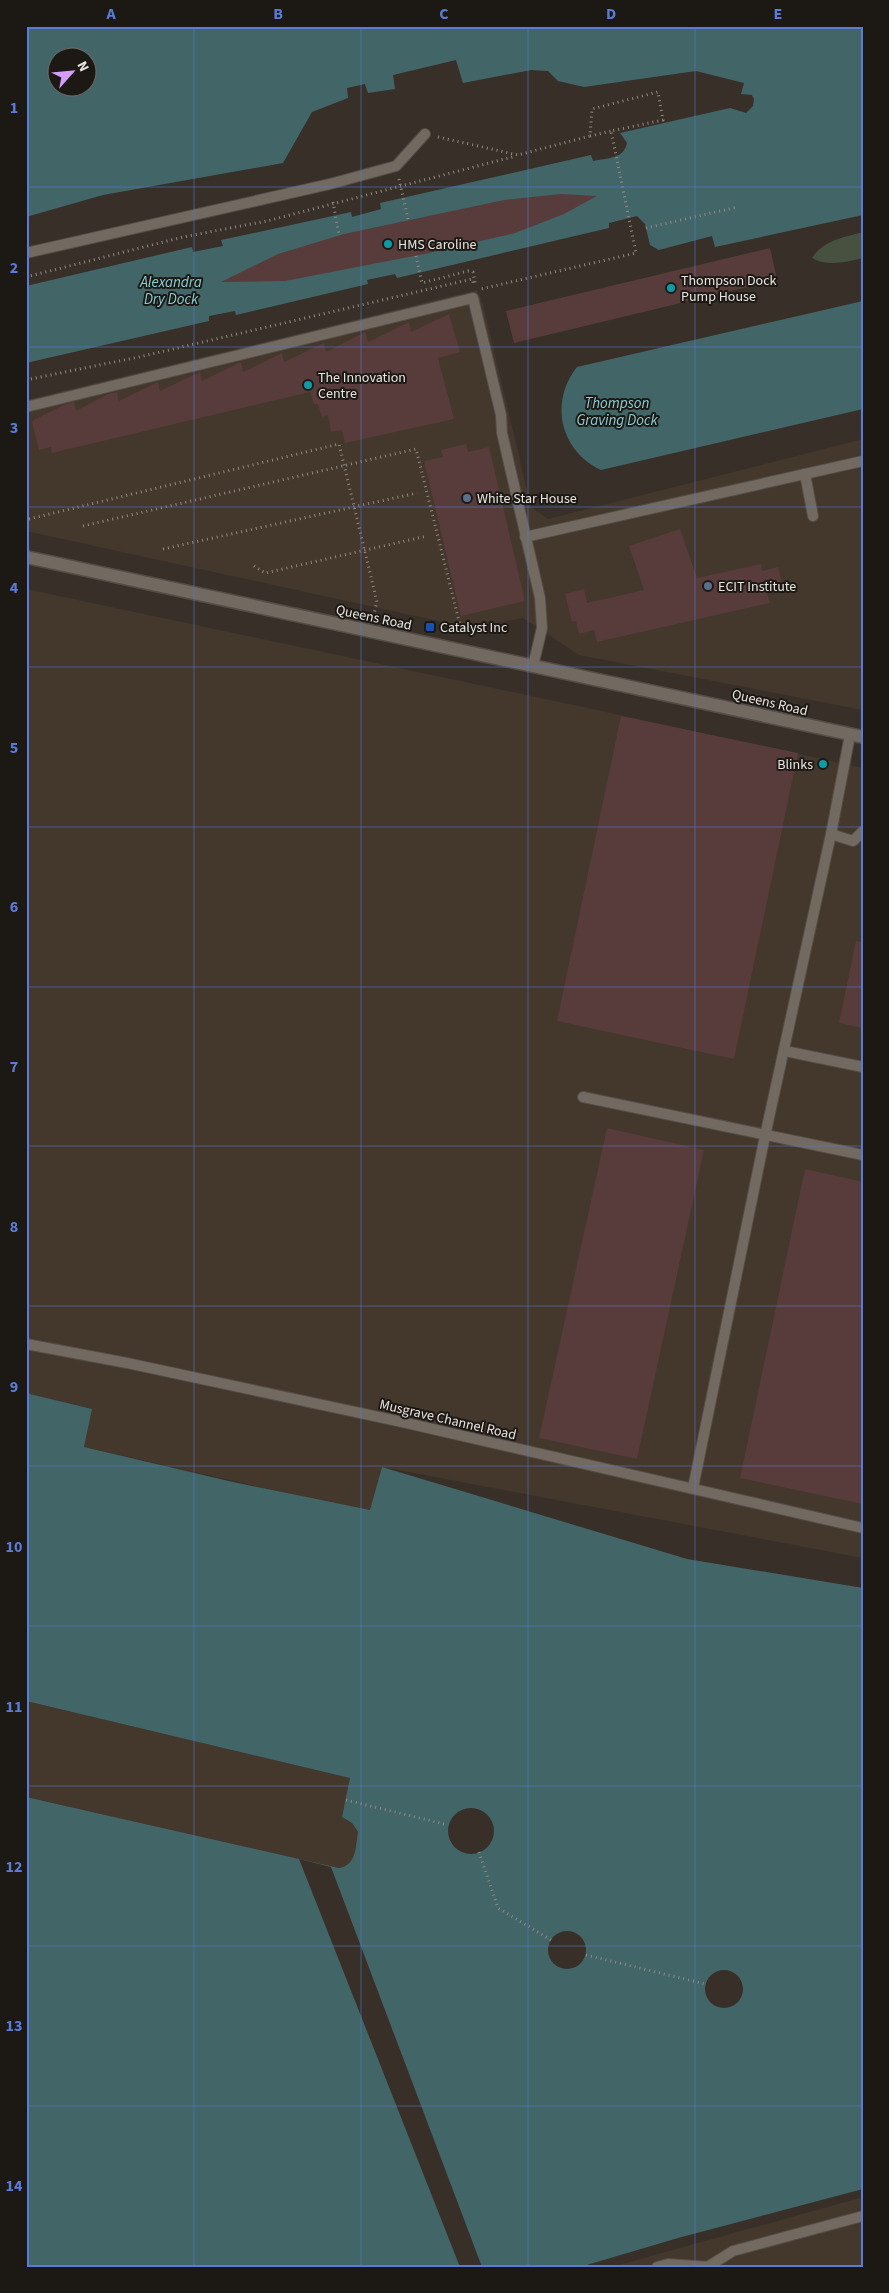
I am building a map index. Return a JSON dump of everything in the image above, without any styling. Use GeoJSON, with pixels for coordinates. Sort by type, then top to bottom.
{"type":"FeatureCollection","features":[{"type":"Feature","properties":{"kind":"street","name":"Queens Road"},"geometry":{"type":"LineString","coordinates":[[26,557],[857,736]]}},
{"type":"Feature","properties":{"kind":"lane"},"geometry":{"type":"LineString","coordinates":[[26,253],[320,186],[396,166],[425,134]]}},
{"type":"Feature","properties":{"kind":"lane"},"geometry":{"type":"LineString","coordinates":[[26,407],[473,298],[501,415],[502,433],[540,598],[542,628],[533,666]]}},
{"type":"Feature","properties":{"kind":"lane"},"geometry":{"type":"LineString","coordinates":[[525,537],[863,460]]}},
{"type":"Feature","properties":{"kind":"lane"},"geometry":{"type":"LineString","coordinates":[[805,474],[813,516]]}},
{"type":"Feature","properties":{"kind":"lane"},"geometry":{"type":"LineString","coordinates":[[692,1488],[832,834],[857,736]]}},
{"type":"Feature","properties":{"kind":"lane"},"geometry":{"type":"LineString","coordinates":[[832,834],[852,840],[863,832]]}},
{"type":"Feature","properties":{"kind":"lane"},"geometry":{"type":"LineString","coordinates":[[785,1051],[863,1067]]}},
{"type":"Feature","properties":{"kind":"lane"},"geometry":{"type":"LineString","coordinates":[[583,1097],[863,1156]]}},
{"type":"Feature","properties":{"kind":"lane","name":"Musgrave Channel Road"},"geometry":{"type":"LineString","coordinates":[[26,1344],[373,1416],[863,1528]]}},
{"type":"Feature","properties":{"kind":"lane"},"geometry":{"type":"LineString","coordinates":[[657,2267],[668,2264],[710,2266],[733,2251],[863,2216]]}},
{"type":"Feature","properties":{"kind":"path"},"geometry":{"type":"LineString","coordinates":[[26,277],[183,237],[267,221],[333,202],[401,187],[590,136],[663,120],[658,92],[592,109],[590,136]]}},
{"type":"Feature","properties":{"kind":"path"},"geometry":{"type":"LineString","coordinates":[[476,290],[636,253],[611,131]]}},
{"type":"Feature","properties":{"kind":"path"},"geometry":{"type":"LineString","coordinates":[[425,134],[518,155]]}},
{"type":"Feature","properties":{"kind":"path"},"geometry":{"type":"LineString","coordinates":[[396,166],[408,219]]}},
{"type":"Feature","properties":{"kind":"path"},"geometry":{"type":"LineString","coordinates":[[646,228],[738,207]]}},
{"type":"Feature","properties":{"kind":"path"},"geometry":{"type":"LineString","coordinates":[[335,215],[339,235]]}},
{"type":"Feature","properties":{"kind":"path"},"geometry":{"type":"LineString","coordinates":[[416,256],[422,283],[468,271],[473,272],[476,290]]}},
{"type":"Feature","properties":{"kind":"path"},"geometry":{"type":"LineString","coordinates":[[26,380],[139,357],[472,279],[476,290]]}},
{"type":"Feature","properties":{"kind":"path"},"geometry":{"type":"LineString","coordinates":[[29,518],[339,444],[377,602],[370,631]]}},
{"type":"Feature","properties":{"kind":"path"},"geometry":{"type":"LineString","coordinates":[[83,526],[416,449],[460,626]]}},
{"type":"Feature","properties":{"kind":"path"},"geometry":{"type":"LineString","coordinates":[[163,549],[417,493]]}},
{"type":"Feature","properties":{"kind":"path"},"geometry":{"type":"LineString","coordinates":[[254,566],[264,573],[427,536]]}},
{"type":"Feature","properties":{"kind":"path"},"geometry":{"type":"LineString","coordinates":[[346,1800],[448,1826]]}},
{"type":"Feature","properties":{"kind":"path"},"geometry":{"type":"LineString","coordinates":[[479,1852],[498,1908],[551,1940]]}},
{"type":"Feature","properties":{"kind":"path"},"geometry":{"type":"LineString","coordinates":[[586,1955],[706,1984]]}},
{"type":"Feature","properties":{"kind":"shaded area"},"geometry":{"type":"Polygon","coordinates":[[[477,290],[483,304],[531,507],[548,519],[863,439],[863,710],[579,655],[523,618],[470,628],[26,531],[26,400],[477,290]]]}},
{"type":"Feature","properties":{"kind":"shaded area"},"geometry":{"type":"Polygon","coordinates":[[[26,589],[863,768],[863,1558],[382,1467],[371,1510],[339,1505],[84,1447],[92,1409],[30,1394],[26,1388],[26,589]]]}},
{"type":"Feature","properties":{"kind":"shaded area"},"geometry":{"type":"Polygon","coordinates":[[[26,1701],[351,1778],[342,1816],[352,1823],[358,1832],[353,1861],[347,1867],[331,1867],[26,1797],[26,1701]]]}},
{"type":"Feature","properties":{"kind":"shaded area"},"geometry":{"type":"Polygon","coordinates":[[[863,2197],[863,2267],[612,2267],[863,2197]]]}},
{"type":"Feature","properties":{"kind":"green space"},"geometry":{"type":"Polygon","coordinates":[[[863,232],[863,258],[830,263],[812,258],[828,243],[863,232]]]}},
{"type":"Feature","properties":{"kind":"water","name":"Alexandra Dry Dock"},"geometry":{"type":"Polygon","coordinates":[[[26,26],[863,26],[863,215],[715,247],[712,236],[659,250],[650,245],[645,224],[637,216],[609,223],[609,228],[397,278],[395,274],[367,280],[368,284],[236,315],[235,311],[209,316],[209,321],[26,363],[26,286],[192,247],[193,252],[223,246],[221,240],[351,212],[352,217],[381,209],[380,203],[591,155],[593,161],[609,158],[619,155],[625,148],[627,143],[620,133],[730,108],[746,113],[753,106],[754,99],[752,95],[741,94],[744,83],[696,71],[584,87],[558,81],[548,71],[531,70],[463,83],[456,60],[393,75],[395,89],[368,93],[365,84],[347,88],[348,98],[312,112],[283,163],[103,195],[26,217],[26,26]]]}},
{"type":"Feature","properties":{"kind":"water","name":"Thompson Graving Dock"},"geometry":{"type":"Polygon","coordinates":[[[863,301],[863,409],[601,470],[587,462],[576,451],[568,438],[561,410],[563,395],[568,381],[577,367],[863,301]]]}},
{"type":"Feature","properties":{"kind":"water"},"geometry":{"type":"Polygon","coordinates":[[[26,1388],[30,1394],[92,1409],[84,1447],[233,1482],[370,1510],[382,1467],[687,1559],[863,1588],[863,2189],[678,2238],[580,2267],[26,2267],[26,1797],[339,1868],[345,1866],[352,1859],[358,1832],[352,1823],[342,1817],[350,1778],[26,1701],[26,1388]]]}},
{"type":"Feature","properties":{"kind":"pier"},"geometry":{"type":"Polygon","coordinates":[[[471,1808],[484,1812],[490,1818],[494,1831],[490,1844],[484,1850],[471,1854],[458,1850],[452,1844],[448,1831],[452,1818],[458,1812],[471,1808]]]}},
{"type":"Feature","properties":{"kind":"pier"},"geometry":{"type":"Polygon","coordinates":[[[299,1859],[331,1867],[482,2267],[460,2267],[299,1859]]]}},
{"type":"Feature","properties":{"kind":"pier"},"geometry":{"type":"Polygon","coordinates":[[[567,1931],[580,1937],[586,1950],[580,1963],[567,1969],[554,1963],[548,1950],[554,1937],[567,1931]]]}},
{"type":"Feature","properties":{"kind":"pier"},"geometry":{"type":"Polygon","coordinates":[[[724,1970],[731,1971],[737,1976],[742,1982],[742,1996],[737,2002],[731,2007],[724,2008],[717,2007],[711,2002],[706,1996],[705,1989],[706,1982],[711,1976],[717,1971],[724,1970]]]}},
{"type":"Feature","properties":{"kind":"building","name":"HMS Caroline"},"geometry":{"type":"Polygon","coordinates":[[[561,194],[597,196],[564,214],[515,233],[429,253],[285,281],[221,282],[278,254],[344,234],[504,200],[561,194]]]}},
{"type":"Feature","properties":{"kind":"building","name":"Thompson Dock Pump House"},"geometry":{"type":"Polygon","coordinates":[[[770,248],[777,280],[514,343],[506,311],[770,248]]]}},
{"type":"Feature","properties":{"kind":"building","name":"The Innovation Centre"},"geometry":{"type":"Polygon","coordinates":[[[449,314],[460,352],[438,358],[454,419],[345,443],[342,430],[331,432],[328,415],[322,417],[318,404],[314,404],[310,392],[52,453],[51,447],[39,450],[32,421],[66,404],[74,402],[76,411],[108,394],[117,392],[119,401],[158,382],[160,391],[200,372],[202,381],[241,362],[243,372],[282,353],[284,362],[324,343],[326,352],[365,332],[368,342],[409,322],[411,332],[449,314]]]}},
{"type":"Feature","properties":{"kind":"building","name":"White Star House"},"geometry":{"type":"Polygon","coordinates":[[[466,444],[468,452],[489,447],[525,601],[461,616],[424,461],[443,457],[441,450],[466,444]]]}},
{"type":"Feature","properties":{"kind":"building","name":"ECIT Institute"},"geometry":{"type":"Polygon","coordinates":[[[680,529],[697,578],[761,564],[762,571],[778,567],[783,589],[767,592],[770,603],[597,642],[594,630],[579,634],[576,621],[572,622],[565,594],[584,589],[587,603],[644,590],[629,546],[680,529]]]}},
{"type":"Feature","properties":{"kind":"building"},"geometry":{"type":"Polygon","coordinates":[[[621,716],[798,753],[734,1059],[557,1021],[621,716]]]}},
{"type":"Feature","properties":{"kind":"building"},"geometry":{"type":"Polygon","coordinates":[[[856,941],[863,942],[863,1028],[839,1023],[856,941]]]}},
{"type":"Feature","properties":{"kind":"building"},"geometry":{"type":"Polygon","coordinates":[[[607,1128],[704,1150],[637,1459],[539,1438],[607,1128]]]}},
{"type":"Feature","properties":{"kind":"building"},"geometry":{"type":"Polygon","coordinates":[[[805,1169],[863,1182],[863,1504],[740,1478],[805,1169]]]}},
{"type":"Feature","properties":{"kind":"place","name":"HMS Caroline"},"geometry":{"type":"Point","coordinates":[388,244]}},
{"type":"Feature","properties":{"kind":"place","name":"Thompson Dock Pump House"},"geometry":{"type":"Point","coordinates":[671,288]}},
{"type":"Feature","properties":{"kind":"place","name":"The Innovation Centre"},"geometry":{"type":"Point","coordinates":[308,385]}},
{"type":"Feature","properties":{"kind":"place","name":"White Star House"},"geometry":{"type":"Point","coordinates":[467,498]}},
{"type":"Feature","properties":{"kind":"place","name":"ECIT Institute"},"geometry":{"type":"Point","coordinates":[708,586]}},
{"type":"Feature","properties":{"kind":"place","name":"Catalyst Inc"},"geometry":{"type":"Point","coordinates":[430,627]}},
{"type":"Feature","properties":{"kind":"place","name":"Blinks"},"geometry":{"type":"Point","coordinates":[823,764]}}]}
